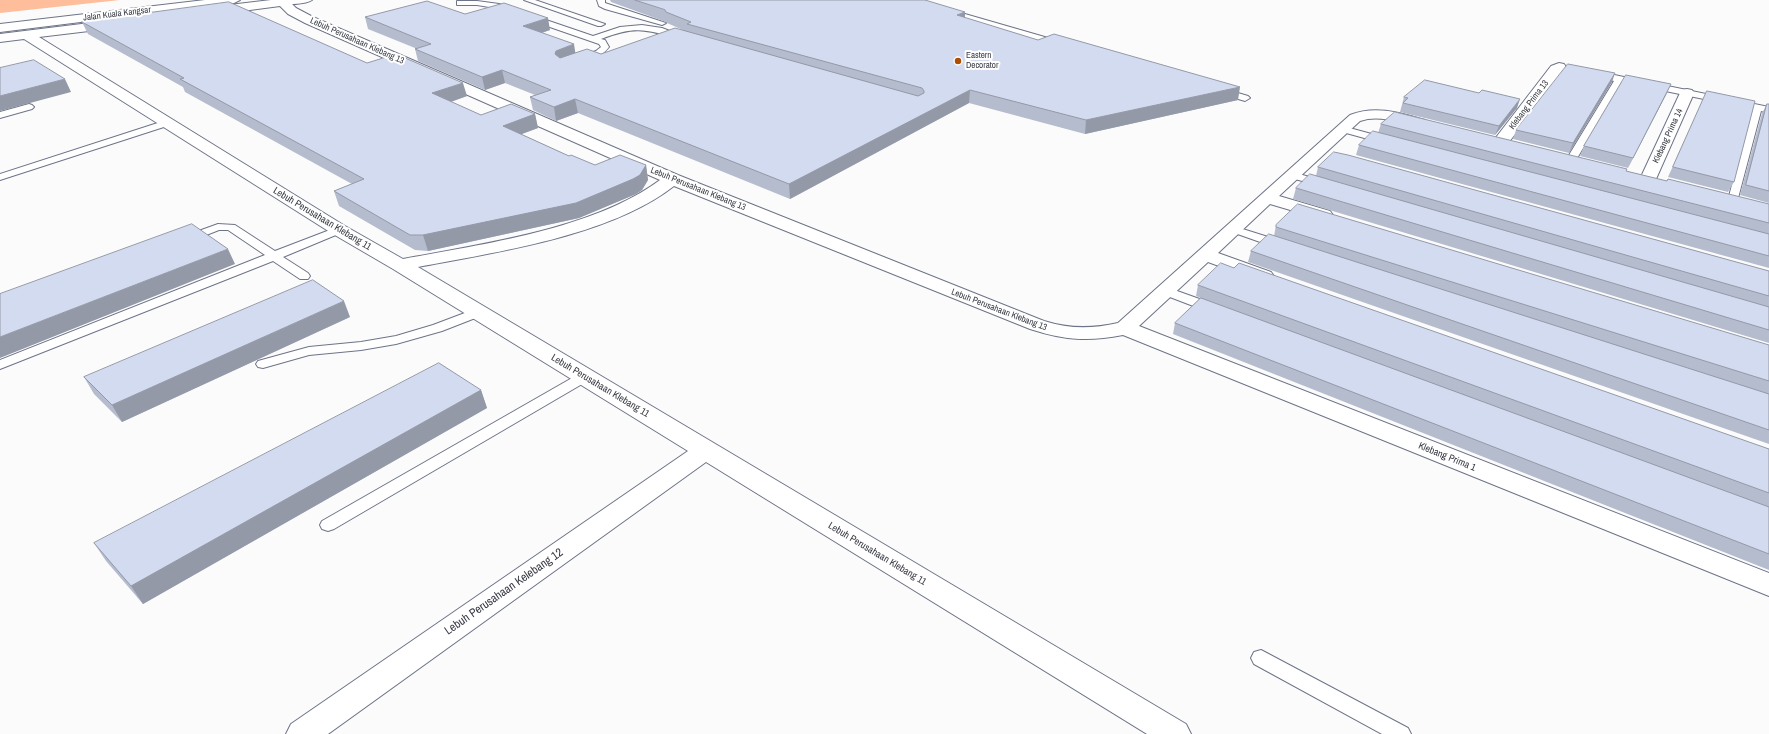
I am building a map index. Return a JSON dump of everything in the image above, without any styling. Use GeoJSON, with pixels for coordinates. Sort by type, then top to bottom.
{"type":"FeatureCollection","features":[{"type":"Feature","properties":{"kind":"main road","name":"Jalan Kuala Kangsar"},"geometry":{"type":"LineString","coordinates":[[0,22],[178,0]]}},
{"type":"Feature","properties":{"kind":"main road"},"geometry":{"type":"LineString","coordinates":[[77,18],[209,0]]}},
{"type":"Feature","properties":{"kind":"main road","name":"Jalan Kuala Kangsar"},"geometry":{"type":"LineString","coordinates":[[0,28],[234,0]]}},
{"type":"Feature","properties":{"kind":"main road"},"geometry":{"type":"LineString","coordinates":[[0,38],[283,2]]}},
{"type":"Feature","properties":{"kind":"main road","name":"Lebuh Perusahaan Klebang 13"},"geometry":{"type":"LineString","coordinates":[[283,2],[292,11],[308,20],[672,180],[1043,328],[1057,332],[1083,335],[1103,334],[1125,328]]}},
{"type":"Feature","properties":{"kind":"main road","name":"Lebuh Perusahaan Klebang 11"},"geometry":{"type":"LineString","coordinates":[[27,34],[339,230],[478,312],[705,451],[1175,734]]}},
{"type":"Feature","properties":{"kind":"main road","name":"Klebang Prima 13"},"geometry":{"type":"LineString","coordinates":[[1499,143],[1556,69],[1565,68]]}},
{"type":"Feature","properties":{"kind":"main road","name":"Klebang Prima 14"},"geometry":{"type":"LineString","coordinates":[[1648,179],[1687,93]]}},
{"type":"Feature","properties":{"kind":"main road"},"geometry":{"type":"LineString","coordinates":[[1125,328],[1292,175],[1326,153],[1348,124],[1366,114],[1383,115],[1438,128]]}},
{"type":"Feature","properties":{"kind":"main road"},"geometry":{"type":"LineString","coordinates":[[400,265],[507,244],[574,226],[646,197],[672,180]]}},
{"type":"Feature","properties":{"kind":"main road"},"geometry":{"type":"LineString","coordinates":[[1267,198],[1343,221]]}},
{"type":"Feature","properties":{"kind":"main road"},"geometry":{"type":"LineString","coordinates":[[1205,255],[1280,282]]}},
{"type":"Feature","properties":{"kind":"main road","name":"Klebang Prima 1"},"geometry":{"type":"LineString","coordinates":[[1125,328],[1769,585]]}},
{"type":"Feature","properties":{"kind":"main road","name":"Lebuh Perusahaan Kelebang 12"},"geometry":{"type":"LineString","coordinates":[[302,734],[705,451]]}},
{"type":"Feature","properties":{"kind":"lane"},"geometry":{"type":"LineString","coordinates":[[283,2],[308,0]]}},
{"type":"Feature","properties":{"kind":"lane"},"geometry":{"type":"LineString","coordinates":[[528,0],[601,24]]}},
{"type":"Feature","properties":{"kind":"lane"},"geometry":{"type":"LineString","coordinates":[[601,0],[602,4],[608,7],[688,31]]}},
{"type":"Feature","properties":{"kind":"lane"},"geometry":{"type":"LineString","coordinates":[[458,13],[460,2],[496,6],[602,42],[605,47],[599,53],[570,64]]}},
{"type":"Feature","properties":{"kind":"lane"},"geometry":{"type":"LineString","coordinates":[[936,9],[1064,46]]}},
{"type":"Feature","properties":{"kind":"lane"},"geometry":{"type":"LineString","coordinates":[[594,39],[623,29],[636,27],[648,28],[693,41]]}},
{"type":"Feature","properties":{"kind":"lane"},"geometry":{"type":"LineString","coordinates":[[1584,72],[1769,110]]}},
{"type":"Feature","properties":{"kind":"lane"},"geometry":{"type":"LineString","coordinates":[[1572,161],[1619,79]]}},
{"type":"Feature","properties":{"kind":"lane"},"geometry":{"type":"LineString","coordinates":[[1215,89],[1245,98]]}},
{"type":"Feature","properties":{"kind":"lane"},"geometry":{"type":"LineString","coordinates":[[0,115],[29,107]]}},
{"type":"Feature","properties":{"kind":"lane"},"geometry":{"type":"LineString","coordinates":[[1732,200],[1757,108]]}},
{"type":"Feature","properties":{"kind":"lane"},"geometry":{"type":"LineString","coordinates":[[0,177],[167,123]]}},
{"type":"Feature","properties":{"kind":"lane"},"geometry":{"type":"LineString","coordinates":[[1348,124],[1396,143]]}},
{"type":"Feature","properties":{"kind":"lane"},"geometry":{"type":"LineString","coordinates":[[1292,175],[1338,188]]}},
{"type":"Feature","properties":{"kind":"lane"},"geometry":{"type":"LineString","coordinates":[[174,243],[218,227],[231,227],[304,276]]}},
{"type":"Feature","properties":{"kind":"lane"},"geometry":{"type":"LineString","coordinates":[[1233,229],[1294,249]]}},
{"type":"Feature","properties":{"kind":"lane"},"geometry":{"type":"LineString","coordinates":[[0,365],[339,230]]}},
{"type":"Feature","properties":{"kind":"lane"},"geometry":{"type":"LineString","coordinates":[[1166,291],[1225,314]]}},
{"type":"Feature","properties":{"kind":"lane"},"geometry":{"type":"LineString","coordinates":[[263,364],[315,350],[366,346],[413,336],[447,326],[478,312]]}},
{"type":"Feature","properties":{"kind":"lane"},"geometry":{"type":"LineString","coordinates":[[328,525],[584,377]]}},
{"type":"Feature","properties":{"kind":"lane"},"geometry":{"type":"LineString","coordinates":[[1261,658],[1401,734]]}},
{"type":"Feature","properties":{"kind":"shaded area"},"geometry":{"type":"Polygon","coordinates":[[[0,0],[120,0],[0,13],[0,0]]]}},
{"type":"Feature","properties":{"kind":"building"},"geometry":{"type":"Polygon","coordinates":[[[635,0],[925,0],[965,12],[957,15],[1038,40],[1054,34],[1240,87],[1086,120],[970,90],[789,184],[575,99],[554,107],[530,97],[551,90],[502,70],[482,77],[415,49],[431,44],[365,17],[427,1],[465,14],[504,3],[548,18],[523,26],[574,44],[556,51],[555,54],[560,58],[587,49],[601,54],[675,28],[918,96],[924,93],[922,88],[687,24],[691,22],[666,12],[665,10],[635,0]]]}},
{"type":"Feature","properties":{"kind":"building"},"geometry":{"type":"Polygon","coordinates":[[[229,2],[367,63],[396,54],[463,83],[432,93],[481,115],[511,104],[535,114],[503,126],[569,156],[571,155],[595,165],[620,155],[646,165],[640,175],[633,179],[576,203],[423,235],[410,235],[334,191],[364,179],[180,79],[184,78],[82,22],[229,2]]]}},
{"type":"Feature","properties":{"kind":"building"},"geometry":{"type":"Polygon","coordinates":[[[34,60],[65,79],[0,96],[0,68],[34,60]]]}},
{"type":"Feature","properties":{"kind":"building"},"geometry":{"type":"Polygon","coordinates":[[[1568,64],[1615,73],[1573,143],[1516,130],[1568,64]]]}},
{"type":"Feature","properties":{"kind":"building"},"geometry":{"type":"Polygon","coordinates":[[[1626,75],[1671,84],[1633,158],[1584,146],[1626,75]]]}},
{"type":"Feature","properties":{"kind":"building"},"geometry":{"type":"Polygon","coordinates":[[[1425,80],[1479,93],[1482,90],[1520,99],[1499,126],[1403,103],[1408,98],[1404,97],[1425,80]]]}},
{"type":"Feature","properties":{"kind":"building"},"geometry":{"type":"Polygon","coordinates":[[[1707,91],[1755,101],[1734,182],[1673,167],[1707,91]]]}},
{"type":"Feature","properties":{"kind":"building"},"geometry":{"type":"Polygon","coordinates":[[[1767,104],[1769,104],[1769,191],[1746,185],[1767,104]]]}},
{"type":"Feature","properties":{"kind":"building"},"geometry":{"type":"Polygon","coordinates":[[[1395,112],[1627,169],[1626,171],[1667,181],[1668,179],[1769,204],[1769,223],[1381,124],[1395,112]]]}},
{"type":"Feature","properties":{"kind":"building"},"geometry":{"type":"Polygon","coordinates":[[[1373,131],[1769,234],[1769,256],[1359,145],[1373,131]]]}},
{"type":"Feature","properties":{"kind":"building"},"geometry":{"type":"Polygon","coordinates":[[[1334,152],[1769,271],[1769,296],[1318,167],[1334,152]]]}},
{"type":"Feature","properties":{"kind":"building"},"geometry":{"type":"Polygon","coordinates":[[[1310,174],[1769,307],[1769,330],[1296,188],[1310,174]]]}},
{"type":"Feature","properties":{"kind":"building"},"geometry":{"type":"Polygon","coordinates":[[[1298,204],[1769,345],[1769,381],[1276,227],[1276,225],[1298,204]]]}},
{"type":"Feature","properties":{"kind":"building"},"geometry":{"type":"Polygon","coordinates":[[[192,224],[228,249],[0,337],[0,294],[192,224]]]}},
{"type":"Feature","properties":{"kind":"building"},"geometry":{"type":"Polygon","coordinates":[[[1269,234],[1769,394],[1769,430],[1251,251],[1269,234]]]}},
{"type":"Feature","properties":{"kind":"building"},"geometry":{"type":"Polygon","coordinates":[[[1221,263],[1234,268],[1239,263],[1769,449],[1769,493],[1198,285],[1221,263]]]}},
{"type":"Feature","properties":{"kind":"building"},"geometry":{"type":"Polygon","coordinates":[[[313,280],[344,301],[112,405],[84,377],[313,280]]]}},
{"type":"Feature","properties":{"kind":"building"},"geometry":{"type":"Polygon","coordinates":[[[1201,298],[1769,507],[1769,554],[1175,323],[1201,298]]]}},
{"type":"Feature","properties":{"kind":"building"},"geometry":{"type":"Polygon","coordinates":[[[439,363],[481,390],[131,586],[94,543],[439,363]]]}},
{"type":"Feature","properties":{"kind":"place","name":"Eastern Decorator"},"geometry":{"type":"Point","coordinates":[958,61]}}]}
